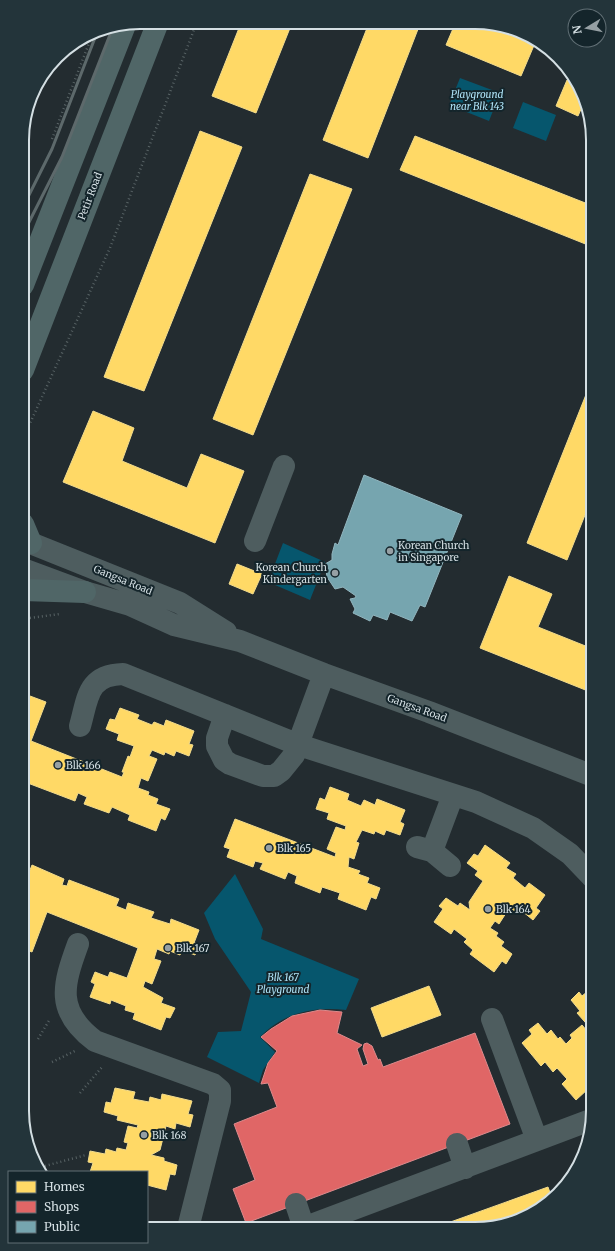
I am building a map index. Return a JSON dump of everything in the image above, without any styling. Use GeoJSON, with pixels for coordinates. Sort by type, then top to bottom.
{"type":"FeatureCollection","features":[{"type":"Feature","properties":{"kind":"main road","name":"Petir Road"},"geometry":{"type":"LineString","coordinates":[[29,355],[155,29]]}},
{"type":"Feature","properties":{"kind":"main road"},"geometry":{"type":"LineString","coordinates":[[29,270],[123,31]]}},
{"type":"Feature","properties":{"kind":"main road"},"geometry":{"type":"LineString","coordinates":[[29,590],[85,592]]}},
{"type":"Feature","properties":{"kind":"street"},"geometry":{"type":"LineString","coordinates":[[255,541],[284,466]]}},
{"type":"Feature","properties":{"kind":"street","name":"Gangsa Road"},"geometry":{"type":"LineString","coordinates":[[29,538],[180,603],[240,641]]}},
{"type":"Feature","properties":{"kind":"street","name":"Gangsa Road"},"geometry":{"type":"LineString","coordinates":[[29,572],[85,592],[130,605],[174,625],[240,641],[586,773]]}},
{"type":"Feature","properties":{"kind":"street"},"geometry":{"type":"LineString","coordinates":[[80,726],[90,690],[94,683],[112,674],[123,674],[299,745],[476,802],[532,828],[570,854],[586,871]]}},
{"type":"Feature","properties":{"kind":"street"},"geometry":{"type":"LineString","coordinates":[[225,715],[217,738],[217,746],[224,760],[230,764],[264,776],[274,776],[288,764],[299,745],[324,674]]}},
{"type":"Feature","properties":{"kind":"street"},"geometry":{"type":"LineString","coordinates":[[450,866],[424,849],[453,795]]}},
{"type":"Feature","properties":{"kind":"street"},"geometry":{"type":"LineString","coordinates":[[78,944],[66,975],[65,994],[72,1016],[85,1034],[95,1041],[213,1084],[220,1090],[220,1101],[190,1222]]}},
{"type":"Feature","properties":{"kind":"street"},"geometry":{"type":"LineString","coordinates":[[492,1019],[537,1140]]}},
{"type":"Feature","properties":{"kind":"street"},"geometry":{"type":"LineString","coordinates":[[320,1222],[585,1122]]}},
{"type":"Feature","properties":{"kind":"street"},"geometry":{"type":"LineString","coordinates":[[457,1144],[465,1168]]}},
{"type":"Feature","properties":{"kind":"street"},"geometry":{"type":"LineString","coordinates":[[296,1204],[302,1222]]}},
{"type":"Feature","properties":{"kind":"path"},"geometry":{"type":"LineString","coordinates":[[29,425],[110,248],[195,29]]}},
{"type":"Feature","properties":{"kind":"path"},"geometry":{"type":"LineString","coordinates":[[52,139],[89,41]]}},
{"type":"Feature","properties":{"kind":"path"},"geometry":{"type":"LineString","coordinates":[[80,1093],[118,1049]]}},
{"type":"Feature","properties":{"kind":"path"},"geometry":{"type":"LineString","coordinates":[[44,1166],[86,1155]]}},
{"type":"Feature","properties":{"kind":"green space","name":"Playground near Blk 143"},"geometry":{"type":"Polygon","coordinates":[[[460,78],[500,93],[489,121],[449,105],[460,78]]]}},
{"type":"Feature","properties":{"kind":"green space"},"geometry":{"type":"Polygon","coordinates":[[[523,102],[556,115],[546,141],[513,128],[523,102]]]}},
{"type":"Feature","properties":{"kind":"green space"},"geometry":{"type":"Polygon","coordinates":[[[283,543],[325,562],[310,600],[268,582],[283,543]]]}},
{"type":"Feature","properties":{"kind":"green space","name":"Blk 167 Playground"},"geometry":{"type":"Polygon","coordinates":[[[235,874],[263,929],[261,939],[359,979],[346,1010],[322,1009],[299,1013],[279,1022],[260,1037],[275,1052],[263,1070],[259,1083],[207,1057],[218,1032],[241,1031],[251,992],[215,939],[204,913],[235,874]]]}},
{"type":"Feature","properties":{"kind":"building: Homes"},"geometry":{"type":"Polygon","coordinates":[[[239,29],[290,29],[256,113],[212,96],[239,29]]]}},
{"type":"Feature","properties":{"kind":"building: Homes"},"geometry":{"type":"Polygon","coordinates":[[[367,29],[418,29],[368,158],[323,140],[367,29]]]}},
{"type":"Feature","properties":{"kind":"building: Homes"},"geometry":{"type":"Polygon","coordinates":[[[453,29],[482,29],[510,35],[524,40],[534,46],[521,76],[446,45],[453,29]]]}},
{"type":"Feature","properties":{"kind":"building: Homes"},"geometry":{"type":"Polygon","coordinates":[[[568,80],[575,91],[581,109],[578,116],[556,106],[568,80]]]}},
{"type":"Feature","properties":{"kind":"building: Homes"},"geometry":{"type":"Polygon","coordinates":[[[200,131],[242,147],[144,391],[104,377],[200,131]]]}},
{"type":"Feature","properties":{"kind":"building: Homes"},"geometry":{"type":"Polygon","coordinates":[[[415,136],[586,203],[586,244],[400,170],[415,136]]]}},
{"type":"Feature","properties":{"kind":"building: Homes"},"geometry":{"type":"Polygon","coordinates":[[[310,174],[352,189],[253,435],[213,419],[310,174]]]}},
{"type":"Feature","properties":{"kind":"building: Homes"},"geometry":{"type":"Polygon","coordinates":[[[586,395],[586,512],[567,560],[527,543],[586,395]]]}},
{"type":"Feature","properties":{"kind":"building: Homes"},"geometry":{"type":"Polygon","coordinates":[[[93,411],[134,428],[122,461],[187,488],[201,454],[244,471],[215,543],[63,482],[93,411]]]}},
{"type":"Feature","properties":{"kind":"building: Homes"},"geometry":{"type":"Polygon","coordinates":[[[237,564],[262,574],[253,594],[229,584],[237,564]]]}},
{"type":"Feature","properties":{"kind":"building: Homes"},"geometry":{"type":"Polygon","coordinates":[[[509,576],[552,594],[538,627],[586,646],[586,690],[480,648],[509,576]]]}},
{"type":"Feature","properties":{"kind":"building: Homes","name":"Blk 166"},"geometry":{"type":"Polygon","coordinates":[[[29,696],[46,702],[31,741],[122,777],[124,772],[122,772],[128,756],[130,757],[134,746],[117,740],[119,734],[106,729],[110,719],[115,720],[120,708],[139,715],[137,719],[152,725],[154,722],[164,726],[166,720],[194,731],[189,744],[193,745],[189,756],[176,751],[174,756],[165,752],[164,755],[152,750],[149,756],[157,759],[148,781],[141,778],[138,788],[149,792],[148,795],[158,799],[156,804],[170,809],[165,820],[161,818],[156,831],[128,820],[130,815],[112,807],[109,813],[84,804],[87,797],[78,793],[75,801],[29,784],[29,696]]]}},
{"type":"Feature","properties":{"kind":"building: Homes","name":"Blk 165"},"geometry":{"type":"Polygon","coordinates":[[[330,787],[349,794],[347,800],[361,806],[364,800],[375,805],[377,799],[405,810],[400,822],[404,824],[400,835],[386,830],[384,835],[375,831],[374,834],[362,830],[356,842],[359,843],[354,859],[349,857],[348,867],[360,871],[358,874],[369,878],[367,883],[380,888],[376,899],[371,897],[366,910],[338,899],[340,893],[322,887],[320,893],[295,883],[297,876],[288,872],[285,879],[260,869],[263,863],[255,861],[253,867],[227,857],[230,849],[224,847],[235,819],[335,857],[336,853],[327,849],[336,827],[345,830],[346,826],[327,819],[329,813],[316,809],[320,798],[325,800],[330,787]]]}},
{"type":"Feature","properties":{"kind":"building: Homes","name":"Blk 164"},"geometry":{"type":"Polygon","coordinates":[[[485,845],[510,863],[506,868],[516,874],[513,878],[525,888],[529,883],[545,895],[536,908],[540,911],[533,920],[522,911],[519,914],[502,902],[500,905],[508,910],[499,924],[495,921],[490,928],[498,933],[496,936],[504,942],[501,946],[512,954],[506,964],[502,961],[494,972],[470,954],[473,950],[464,942],[467,939],[454,929],[451,934],[434,922],[443,909],[439,906],[446,898],[458,906],[460,903],[470,910],[469,902],[483,881],[475,875],[478,871],[467,863],[474,854],[478,856],[485,845]]]}},
{"type":"Feature","properties":{"kind":"building: Homes","name":"Blk 167"},"geometry":{"type":"Polygon","coordinates":[[[32,865],[64,879],[62,885],[67,886],[69,880],[119,899],[116,906],[126,910],[128,903],[154,912],[151,918],[170,924],[171,919],[199,930],[194,943],[199,944],[195,955],[182,950],[180,955],[170,951],[169,954],[157,949],[154,959],[161,961],[152,984],[145,981],[143,987],[163,998],[161,1003],[175,1008],[170,1018],[166,1017],[161,1030],[133,1019],[135,1013],[125,1010],[126,1006],[111,1000],[110,1004],[90,997],[95,984],[91,982],[95,972],[108,977],[110,972],[127,978],[138,948],[47,912],[32,952],[29,951],[29,872],[32,865]]]}},
{"type":"Feature","properties":{"kind":"building: Homes"},"geometry":{"type":"Polygon","coordinates":[[[429,986],[441,1015],[382,1037],[371,1008],[429,986]]]}},
{"type":"Feature","properties":{"kind":"building: Homes"},"geometry":{"type":"Polygon","coordinates":[[[579,992],[582,996],[586,993],[586,1023],[577,1013],[580,1011],[571,1000],[579,992]]]}},
{"type":"Feature","properties":{"kind":"building: Homes"},"geometry":{"type":"Polygon","coordinates":[[[538,1023],[547,1034],[551,1030],[558,1039],[560,1037],[566,1044],[572,1038],[570,1035],[582,1025],[586,1030],[586,1091],[576,1100],[562,1084],[567,1079],[557,1068],[553,1072],[545,1062],[541,1066],[522,1043],[532,1034],[529,1030],[538,1023]]]}},
{"type":"Feature","properties":{"kind":"building: Homes","name":"Blk 168"},"geometry":{"type":"Polygon","coordinates":[[[115,1088],[135,1092],[133,1099],[149,1102],[150,1097],[161,1100],[162,1094],[192,1101],[188,1114],[193,1115],[190,1127],[176,1123],[175,1129],[166,1126],[160,1150],[151,1155],[164,1158],[164,1161],[177,1165],[175,1175],[170,1174],[166,1190],[148,1185],[148,1171],[90,1171],[93,1163],[88,1162],[90,1151],[105,1154],[106,1149],[116,1152],[117,1148],[126,1150],[128,1143],[124,1142],[128,1126],[137,1128],[138,1125],[117,1120],[118,1116],[104,1112],[106,1102],[111,1103],[115,1088]]]}},
{"type":"Feature","properties":{"kind":"building: Homes"},"geometry":{"type":"Polygon","coordinates":[[[548,1187],[550,1192],[524,1211],[510,1216],[482,1222],[450,1222],[548,1187]]]}},
{"type":"Feature","properties":{"kind":"building: Shops"},"geometry":{"type":"Polygon","coordinates":[[[320,1010],[342,1012],[337,1033],[362,1045],[357,1049],[363,1066],[368,1064],[363,1049],[364,1044],[367,1043],[372,1046],[383,1067],[475,1033],[510,1124],[246,1222],[233,1189],[255,1180],[234,1124],[277,1107],[268,1083],[261,1084],[268,1063],[277,1051],[261,1037],[292,1016],[320,1010]]]}},
{"type":"Feature","properties":{"kind":"building: Public","name":"Korean Church in Singapore"},"geometry":{"type":"Polygon","coordinates":[[[364,475],[462,515],[425,607],[420,605],[412,621],[390,612],[387,620],[373,615],[370,621],[353,613],[355,609],[350,599],[355,598],[356,596],[343,587],[335,589],[327,577],[325,564],[332,560],[335,543],[338,545],[364,475]]]}},
{"type":"Feature","properties":{"kind":"railway"},"geometry":{"type":"LineString","coordinates":[[29,222],[62,157],[110,33]]}},
{"type":"Feature","properties":{"kind":"railway"},"geometry":{"type":"LineString","coordinates":[[29,195],[52,149],[95,39]]}},
{"type":"Feature","properties":{"kind":"place","name":"Korean Church in Singapore"},"geometry":{"type":"Point","coordinates":[390,551]}},
{"type":"Feature","properties":{"kind":"place","name":"Korean Church Kindergarten"},"geometry":{"type":"Point","coordinates":[335,573]}},
{"type":"Feature","properties":{"kind":"place","name":"Blk 166"},"geometry":{"type":"Point","coordinates":[58,765]}},
{"type":"Feature","properties":{"kind":"place","name":"Blk 165"},"geometry":{"type":"Point","coordinates":[269,848]}},
{"type":"Feature","properties":{"kind":"place","name":"Blk 164"},"geometry":{"type":"Point","coordinates":[488,909]}},
{"type":"Feature","properties":{"kind":"place","name":"Blk 167"},"geometry":{"type":"Point","coordinates":[168,948]}},
{"type":"Feature","properties":{"kind":"place","name":"Blk 168"},"geometry":{"type":"Point","coordinates":[144,1135]}}]}
